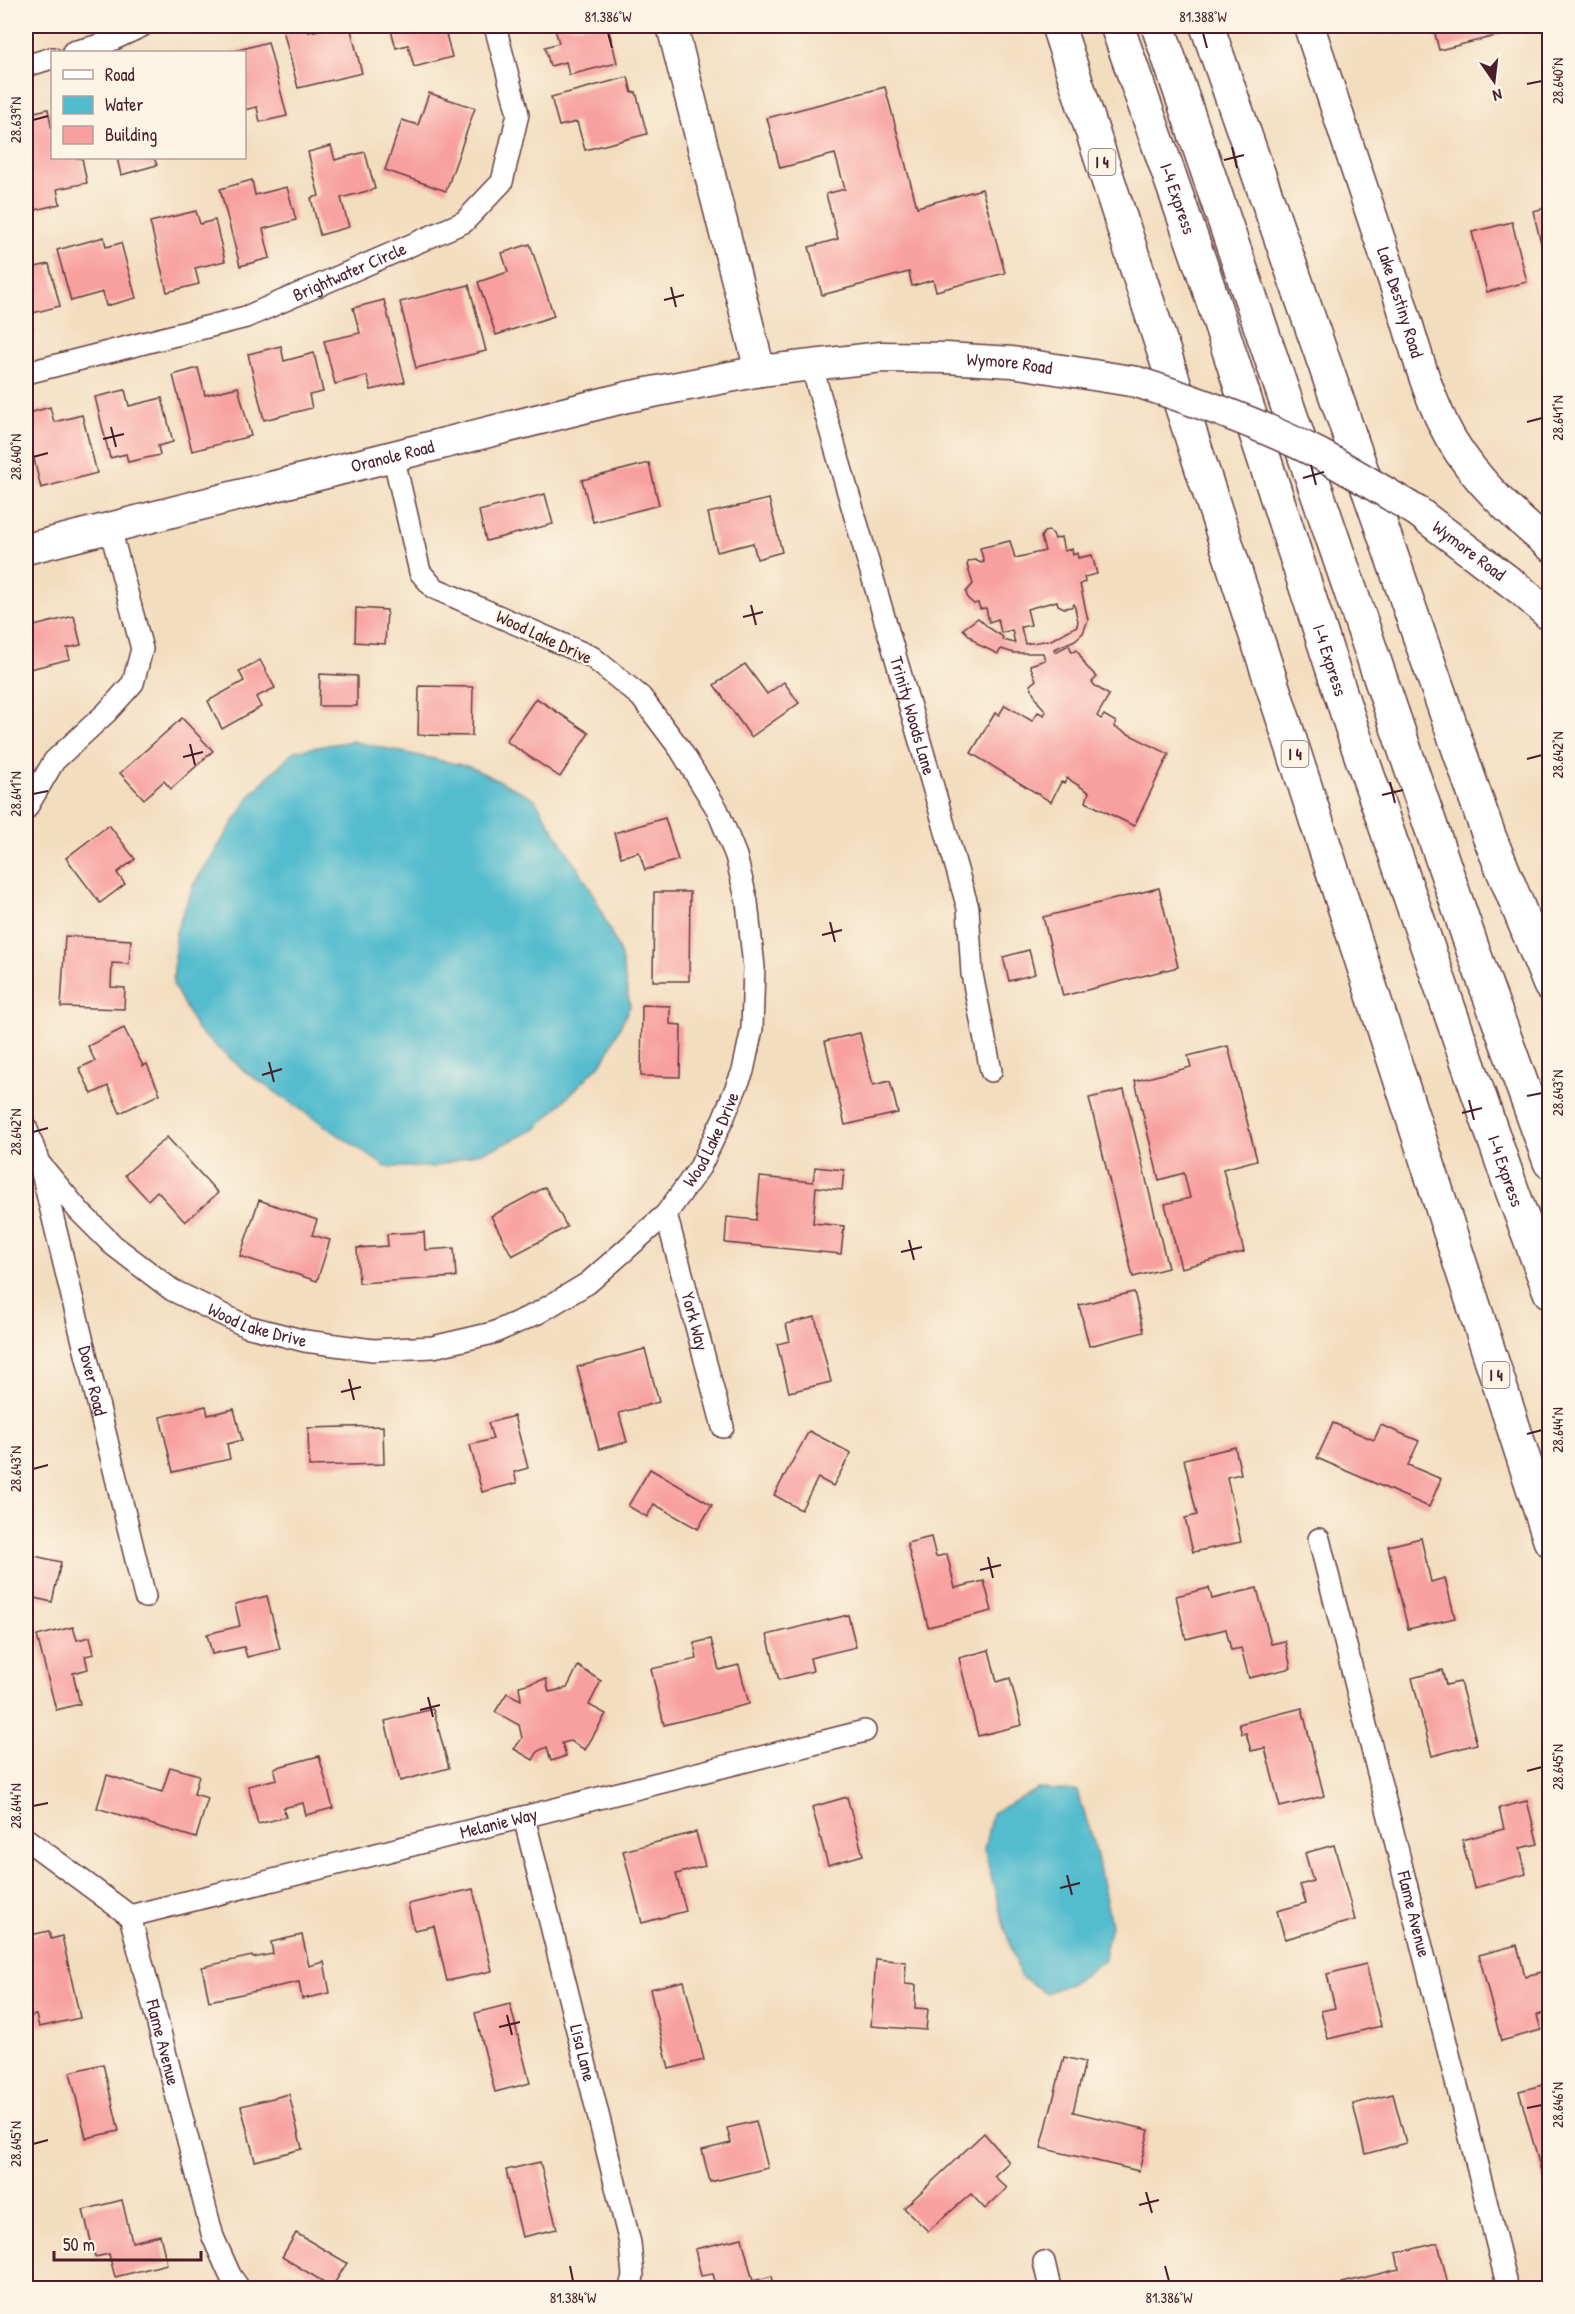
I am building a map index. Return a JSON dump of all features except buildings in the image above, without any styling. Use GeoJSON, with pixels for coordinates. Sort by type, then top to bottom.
{"type":"FeatureCollection","features":[{"type":"Feature","properties":{"kind":"highway","name":"I 4"},"geometry":{"type":"LineString","coordinates":[[1058,26],[1550,1540]]}},
{"type":"Feature","properties":{"kind":"highway","name":"I-4 Express"},"geometry":{"type":"LineString","coordinates":[[1117,26],[1205,277],[1357,744],[1498,1151],[1550,1292]]}},
{"type":"Feature","properties":{"kind":"highway"},"geometry":{"type":"LineString","coordinates":[[1158,26],[1467,930],[1550,1162]]}},
{"type":"Feature","properties":{"kind":"highway"},"geometry":{"type":"LineString","coordinates":[[1208,26],[1490,836],[1550,985]]}},
{"type":"Feature","properties":{"kind":"street"},"geometry":{"type":"LineString","coordinates":[[77,51],[100,45],[142,26]]}},
{"type":"Feature","properties":{"kind":"street","name":"Brightwater Circle"},"geometry":{"type":"LineString","coordinates":[[26,374],[246,317],[464,222],[502,182],[518,114],[495,26]]}},
{"type":"Feature","properties":{"kind":"street"},"geometry":{"type":"LineString","coordinates":[[672,26],[760,371]]}},
{"type":"Feature","properties":{"kind":"street","name":"Lake Destiny Road"},"geometry":{"type":"LineString","coordinates":[[1309,26],[1367,207],[1434,401],[1452,439],[1474,471],[1495,497],[1550,546]]}},
{"type":"Feature","properties":{"kind":"street"},"geometry":{"type":"LineString","coordinates":[[26,66],[51,58]]}},
{"type":"Feature","properties":{"kind":"street","name":"Wymore Road"},"geometry":{"type":"LineString","coordinates":[[760,371],[882,357],[946,357],[1012,362],[1137,382],[1205,405],[1283,436],[1320,455],[1418,512],[1522,591],[1550,616]]}},
{"type":"Feature","properties":{"kind":"street","name":"Trinity Woods Lane"},"geometry":{"type":"LineString","coordinates":[[811,364],[968,908],[972,974],[991,1071]]}},
{"type":"Feature","properties":{"kind":"street","name":"Oranole Road"},"geometry":{"type":"LineString","coordinates":[[26,549],[627,397],[760,371]]}},
{"type":"Feature","properties":{"kind":"street","name":"Wood Lake Drive"},"geometry":{"type":"LineString","coordinates":[[26,1127],[39,1163],[79,1211],[113,1245],[172,1290],[246,1326],[305,1341],[373,1350],[433,1347],[493,1333],[538,1313],[588,1283],[666,1214],[700,1167],[723,1119],[742,1071],[752,1029],[754,967],[747,902],[736,856],[717,809],[680,749],[641,697],[592,657],[434,588],[420,572],[393,455]]}},
{"type":"Feature","properties":{"kind":"street"},"geometry":{"type":"LineString","coordinates":[[26,809],[54,761],[133,683],[142,650],[110,528]]}},
{"type":"Feature","properties":{"kind":"street","name":"Dover Road"},"geometry":{"type":"LineString","coordinates":[[39,1163],[145,1597]]}},
{"type":"Feature","properties":{"kind":"street","name":"York Way"},"geometry":{"type":"LineString","coordinates":[[666,1214],[723,1428]]}},
{"type":"Feature","properties":{"kind":"street","name":"Flame Avenue"},"geometry":{"type":"LineString","coordinates":[[1319,1539],[1503,2268],[1506,2289]]}},
{"type":"Feature","properties":{"kind":"street","name":"Melanie Way"},"geometry":{"type":"LineString","coordinates":[[130,1916],[865,1731]]}},
{"type":"Feature","properties":{"kind":"street","name":"Lisa Lane"},"geometry":{"type":"LineString","coordinates":[[524,1817],[630,2243],[633,2276],[630,2289]]}},
{"type":"Feature","properties":{"kind":"street"},"geometry":{"type":"LineString","coordinates":[[26,1839],[130,1916]]}},
{"type":"Feature","properties":{"kind":"street","name":"Flame Avenue"},"geometry":{"type":"LineString","coordinates":[[130,1916],[213,2237],[239,2289]]}},
{"type":"Feature","properties":{"kind":"street"},"geometry":{"type":"LineString","coordinates":[[1044,2262],[1050,2289]]}},
{"type":"Feature","properties":{"kind":"water"},"geometry":{"type":"Polygon","coordinates":[[[352,741],[470,767],[534,798],[592,891],[620,953],[630,1006],[604,1060],[536,1129],[497,1147],[434,1167],[386,1167],[247,1073],[197,1030],[173,984],[176,932],[194,884],[253,792],[294,751],[352,741]]]}},
{"type":"Feature","properties":{"kind":"water"},"geometry":{"type":"Polygon","coordinates":[[[1038,1789],[1077,1791],[1094,1843],[1111,1925],[1103,1961],[1074,1982],[1046,1993],[1021,1977],[1004,1926],[984,1849],[992,1813],[1038,1789]]]}}]}
